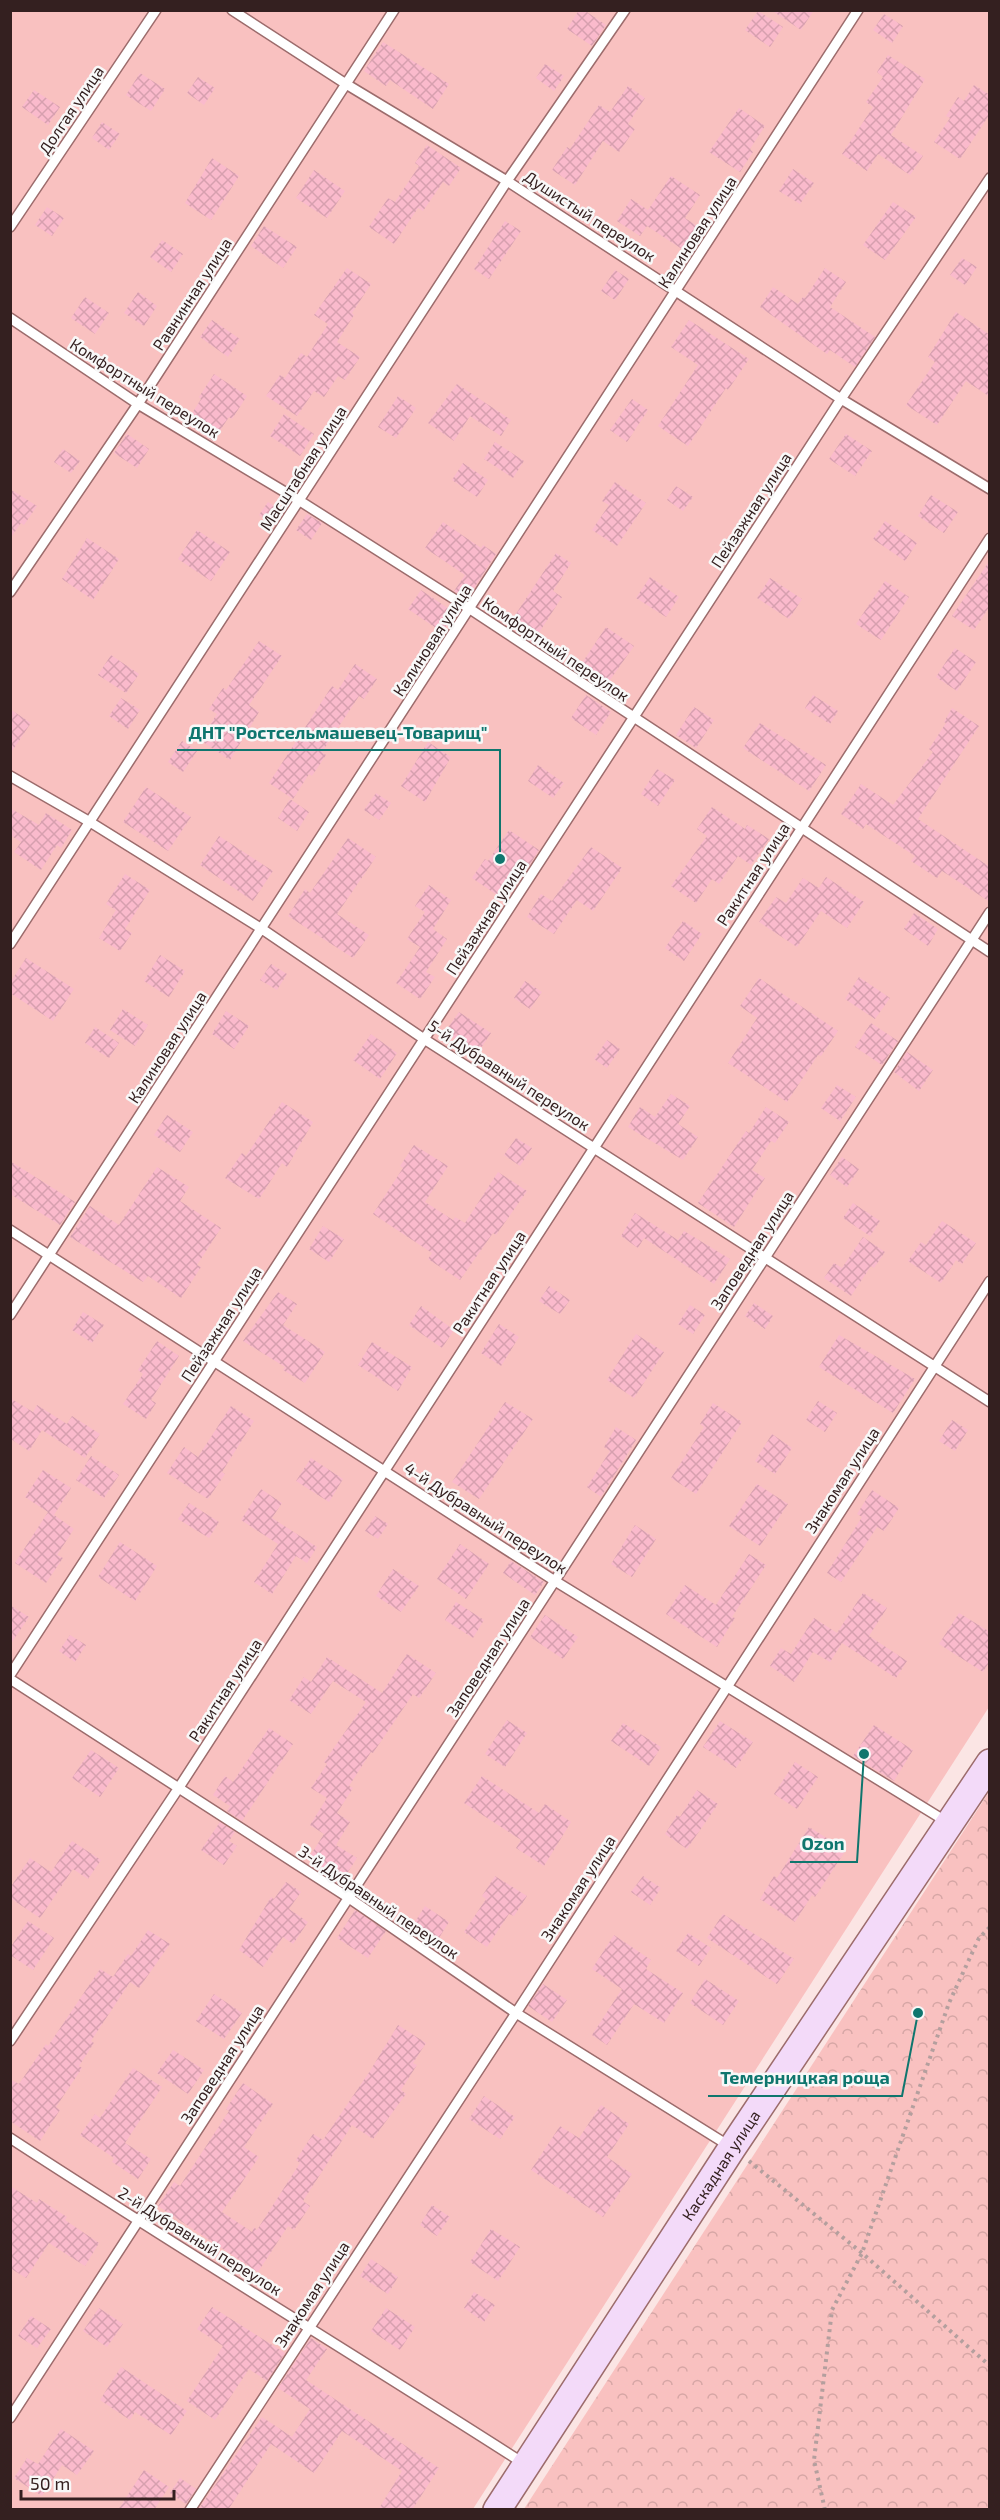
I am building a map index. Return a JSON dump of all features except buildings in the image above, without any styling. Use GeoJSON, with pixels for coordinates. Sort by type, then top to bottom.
{"type":"FeatureCollection","features":[{"type":"Feature","properties":{"kind":"street","name":"Каскадная улица"},"geometry":{"type":"LineString","coordinates":[[497,2510],[732,2148],[990,1763]]}},
{"type":"Feature","properties":{"kind":"lane","name":"Долгая улица"},"geometry":{"type":"LineString","coordinates":[[10,227],[156,10]]}},
{"type":"Feature","properties":{"kind":"lane","name":"Душистый переулок"},"geometry":{"type":"LineString","coordinates":[[232,10],[346,84],[507,182],[677,290],[841,399],[990,489]]}},
{"type":"Feature","properties":{"kind":"lane","name":"Равнинная улица"},"geometry":{"type":"LineString","coordinates":[[10,591],[138,404],[394,10]]}},
{"type":"Feature","properties":{"kind":"lane","name":"Масштабная улица"},"geometry":{"type":"LineString","coordinates":[[10,944],[507,182],[625,10]]}},
{"type":"Feature","properties":{"kind":"lane","name":"Калиновая улица"},"geometry":{"type":"LineString","coordinates":[[10,1315],[858,10]]}},
{"type":"Feature","properties":{"kind":"lane","name":"Пейзажная улица"},"geometry":{"type":"LineString","coordinates":[[10,1677],[841,399],[990,178]]}},
{"type":"Feature","properties":{"kind":"lane","name":"Комфортный переулок"},"geometry":{"type":"LineString","coordinates":[[10,318],[138,404],[300,501],[470,609],[990,952]]}},
{"type":"Feature","properties":{"kind":"lane","name":"Ракитная улица"},"geometry":{"type":"LineString","coordinates":[[10,2041],[178,1789],[990,538]]}},
{"type":"Feature","properties":{"kind":"lane","name":"5-й Дубравный переулок"},"geometry":{"type":"LineString","coordinates":[[10,776],[90,822],[262,929],[424,1039],[990,1402]]}},
{"type":"Feature","properties":{"kind":"lane","name":"Заповедная улица"},"geometry":{"type":"LineString","coordinates":[[10,2418],[990,912]]}},
{"type":"Feature","properties":{"kind":"lane","name":"4-й Дубравный переулок"},"geometry":{"type":"LineString","coordinates":[[10,1230],[385,1469],[555,1581],[950,1824]]}},
{"type":"Feature","properties":{"kind":"lane","name":"Знакомая улица"},"geometry":{"type":"LineString","coordinates":[[190,2510],[516,2013],[990,1281]]}},
{"type":"Feature","properties":{"kind":"lane","name":"3-й Дубравный переулок"},"geometry":{"type":"LineString","coordinates":[[10,1677],[178,1789],[349,1898],[516,2013],[732,2148]]}},
{"type":"Feature","properties":{"kind":"lane","name":"2-й Дубравный переулок"},"geometry":{"type":"LineString","coordinates":[[10,2138],[138,2221],[526,2464]]}},
{"type":"Feature","properties":{"kind":"path"},"geometry":{"type":"LineString","coordinates":[[825,2510],[814,2460],[832,2310],[862,2253],[950,2003],[979,1938],[990,1927]]}},
{"type":"Feature","properties":{"kind":"path"},"geometry":{"type":"LineString","coordinates":[[732,2148],[862,2253],[990,2366]]}},
{"type":"Feature","properties":{"kind":"green space"},"geometry":{"type":"Polygon","coordinates":[[[11,11],[989,11],[989,1707],[473,2509],[11,2510],[11,11]]]}},
{"type":"Feature","properties":{"kind":"green space"},"geometry":{"type":"Polygon","coordinates":[[[989,1792],[989,2509],[524,2509],[989,1792]]]}},
{"type":"Feature","properties":{"kind":"place","name":"ДНТ \"Ростсельмашевец-Товарищ\""},"geometry":{"type":"Point","coordinates":[500,859]}},
{"type":"Feature","properties":{"kind":"place","name":"Ozon"},"geometry":{"type":"Point","coordinates":[864,1754]}},
{"type":"Feature","properties":{"kind":"place","name":"Темерницкая роща"},"geometry":{"type":"Point","coordinates":[918,2013]}}]}
